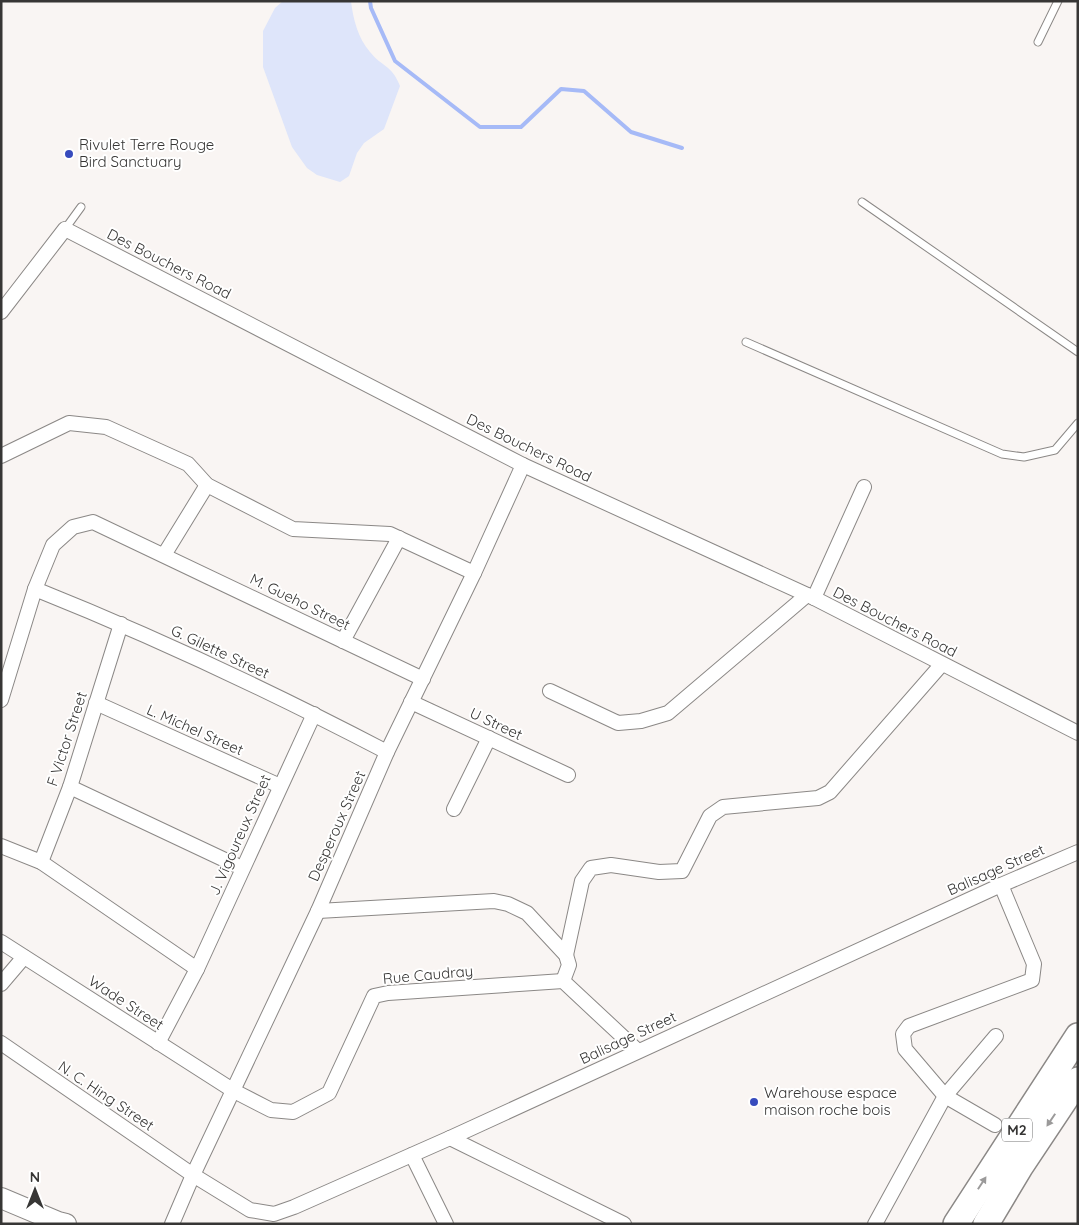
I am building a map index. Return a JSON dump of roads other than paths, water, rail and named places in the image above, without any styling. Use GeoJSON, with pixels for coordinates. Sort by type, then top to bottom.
{"type":"FeatureCollection","features":[{"type":"Feature","properties":{"kind":"highway","name":"M2"},"geometry":{"type":"LineString","coordinates":[[958,1221],[1078,1036]]}},
{"type":"Feature","properties":{"kind":"highway","name":"M2"},"geometry":{"type":"LineString","coordinates":[[990,1218],[1020,1167],[1078,1080]]}},
{"type":"Feature","properties":{"kind":"main road"},"geometry":{"type":"LineString","coordinates":[[1,1198],[66,1224]]}},
{"type":"Feature","properties":{"kind":"street"},"geometry":{"type":"LineString","coordinates":[[1,312],[65,229]]}},
{"type":"Feature","properties":{"kind":"street","name":"Des Bouchers Road"},"geometry":{"type":"LineString","coordinates":[[65,229],[523,465],[810,596],[1078,733]]}},
{"type":"Feature","properties":{"kind":"street"},"geometry":{"type":"LineString","coordinates":[[1,456],[69,423],[106,427],[188,464],[206,484],[293,529],[390,534],[474,573]]}},
{"type":"Feature","properties":{"kind":"street","name":"Desperoux Street"},"geometry":{"type":"LineString","coordinates":[[172,1224],[193,1175],[318,911],[387,752],[474,573],[523,465]]}},
{"type":"Feature","properties":{"kind":"street"},"geometry":{"type":"LineString","coordinates":[[164,555],[206,484]]}},
{"type":"Feature","properties":{"kind":"street"},"geometry":{"type":"LineString","coordinates":[[550,692],[618,724],[641,721],[668,713],[810,596],[864,487]]}},
{"type":"Feature","properties":{"kind":"street","name":"M. Gueho Street"},"geometry":{"type":"LineString","coordinates":[[34,589],[53,546],[73,527],[93,522],[422,679]]}},
{"type":"Feature","properties":{"kind":"street"},"geometry":{"type":"LineString","coordinates":[[343,641],[399,538]]}},
{"type":"Feature","properties":{"kind":"street"},"geometry":{"type":"LineString","coordinates":[[1,700],[7,660],[34,589]]}},
{"type":"Feature","properties":{"kind":"street","name":"G. Gilette Street"},"geometry":{"type":"LineString","coordinates":[[34,589],[121,624],[314,714],[387,752]]}},
{"type":"Feature","properties":{"kind":"street","name":"F Victor Street"},"geometry":{"type":"LineString","coordinates":[[41,862],[70,787],[121,624]]}},
{"type":"Feature","properties":{"kind":"street"},"geometry":{"type":"LineString","coordinates":[[566,955],[582,881],[591,868],[611,866],[659,872],[682,871],[710,816],[723,807],[818,798],[830,792],[942,664]]}},
{"type":"Feature","properties":{"kind":"street","name":"U Street"},"geometry":{"type":"LineString","coordinates":[[411,702],[568,775]]}},
{"type":"Feature","properties":{"kind":"street","name":"L. Michel Street"},"geometry":{"type":"LineString","coordinates":[[96,703],[280,786]]}},
{"type":"Feature","properties":{"kind":"street","name":"J. Vigoureux Street"},"geometry":{"type":"LineString","coordinates":[[158,1044],[197,969],[314,714]]}},
{"type":"Feature","properties":{"kind":"street"},"geometry":{"type":"LineString","coordinates":[[454,809],[489,738]]}},
{"type":"Feature","properties":{"kind":"street"},"geometry":{"type":"LineString","coordinates":[[70,787],[242,868]]}},
{"type":"Feature","properties":{"kind":"street"},"geometry":{"type":"LineString","coordinates":[[1,846],[41,862],[197,969]]}},
{"type":"Feature","properties":{"kind":"street","name":"Balisage Street"},"geometry":{"type":"LineString","coordinates":[[193,1175],[250,1210],[274,1214],[294,1207],[450,1138],[1000,885],[1078,852]]}},
{"type":"Feature","properties":{"kind":"street"},"geometry":{"type":"LineString","coordinates":[[995,1125],[945,1096],[905,1049],[903,1034],[909,1026],[1032,980],[1034,964],[1000,885]]}},
{"type":"Feature","properties":{"kind":"street"},"geometry":{"type":"LineString","coordinates":[[318,911],[494,901],[508,904],[527,912],[566,955],[569,965],[563,981],[638,1051]]}},
{"type":"Feature","properties":{"kind":"street","name":"Wade Street"},"geometry":{"type":"LineString","coordinates":[[1,942],[234,1091]]}},
{"type":"Feature","properties":{"kind":"street"},"geometry":{"type":"LineString","coordinates":[[1,984],[24,957]]}},
{"type":"Feature","properties":{"kind":"street","name":"Rue Caudray"},"geometry":{"type":"LineString","coordinates":[[234,1091],[271,1110],[293,1112],[328,1093],[374,996],[388,993],[563,981]]}},
{"type":"Feature","properties":{"kind":"street"},"geometry":{"type":"LineString","coordinates":[[875,1224],[945,1096],[996,1036]]}},
{"type":"Feature","properties":{"kind":"street","name":"N. C. Hing Street"},"geometry":{"type":"LineString","coordinates":[[1,1044],[193,1175]]}},
{"type":"Feature","properties":{"kind":"street"},"geometry":{"type":"LineString","coordinates":[[450,1138],[624,1224]]}},
{"type":"Feature","properties":{"kind":"street"},"geometry":{"type":"LineString","coordinates":[[412,1155],[446,1224]]}},
{"type":"Feature","properties":{"kind":"street"},"geometry":{"type":"LineString","coordinates":[[162,1224],[183,1200]]}},
{"type":"Feature","properties":{"kind":"lane"},"geometry":{"type":"LineString","coordinates":[[1038,42],[1058,1]]}},
{"type":"Feature","properties":{"kind":"lane"},"geometry":{"type":"LineString","coordinates":[[862,202],[1078,352]]}},
{"type":"Feature","properties":{"kind":"lane"},"geometry":{"type":"LineString","coordinates":[[65,229],[81,207]]}},
{"type":"Feature","properties":{"kind":"lane"},"geometry":{"type":"LineString","coordinates":[[746,342],[1002,454],[1024,457],[1055,450],[1078,423]]}},
{"type":"Feature","properties":{"kind":"waterway"},"geometry":{"type":"LineString","coordinates":[[370,1],[371,8],[395,61],[480,127],[521,127],[561,89],[584,91],[631,132],[682,148]]}},
{"type":"Feature","properties":{"kind":"place","name":"Rivulet Terre Rouge Bird Sanctuary"},"geometry":{"type":"Point","coordinates":[69,154]}},
{"type":"Feature","properties":{"kind":"place","name":"Warehouse espace maison roche bois"},"geometry":{"type":"Point","coordinates":[754,1102]}}]}
